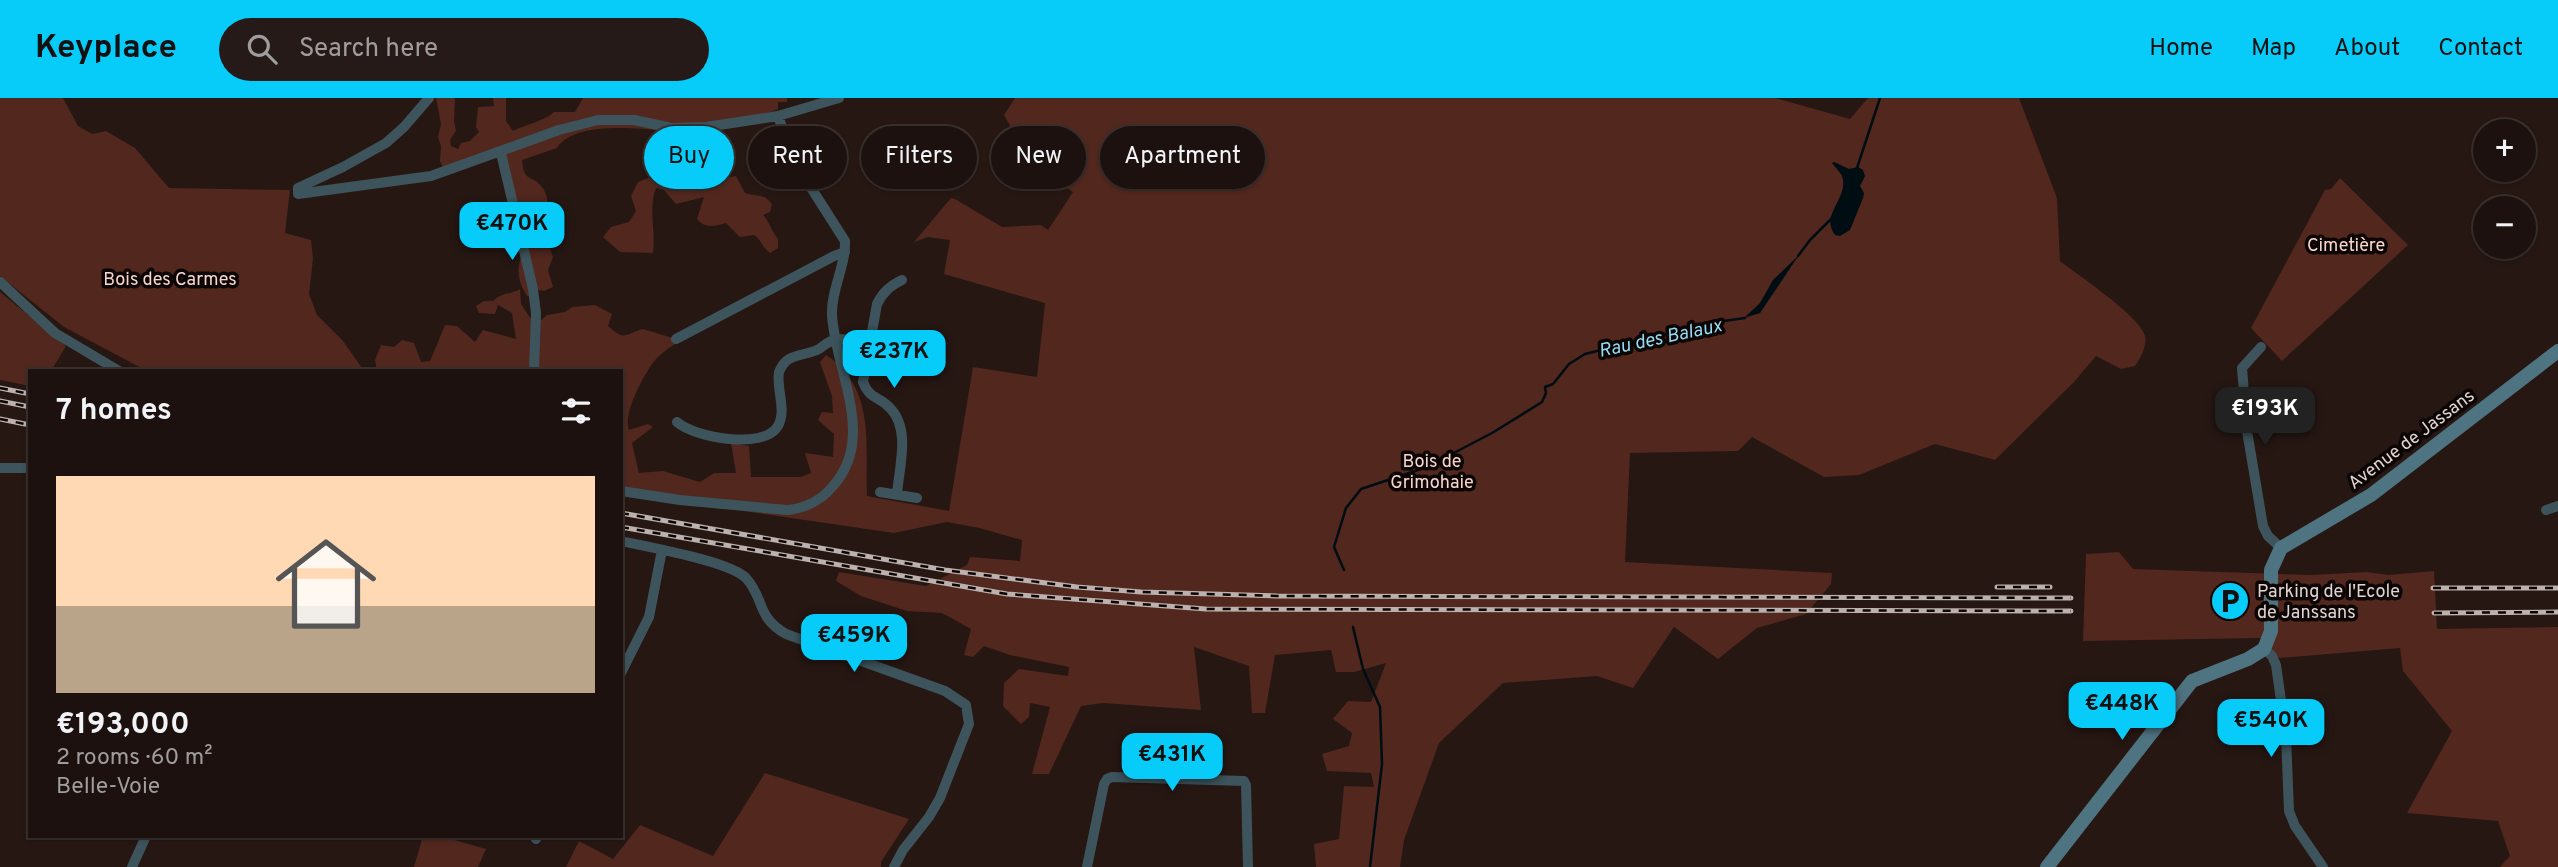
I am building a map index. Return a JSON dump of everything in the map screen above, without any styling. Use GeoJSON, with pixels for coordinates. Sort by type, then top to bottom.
{"type":"FeatureCollection","features":[{"type":"Feature","properties":{"kind":"street"},"geometry":{"type":"LineString","coordinates":[[429,98],[386,143],[297,189],[298,194],[414,179],[452,170],[527,141],[598,120],[634,120],[677,128],[706,127],[778,116],[839,98]]}},
{"type":"Feature","properties":{"kind":"street"},"geometry":{"type":"LineString","coordinates":[[623,491],[773,511],[801,509],[814,503],[839,480],[852,448],[852,413],[832,313],[845,252],[844,237],[789,151],[778,116]]}},
{"type":"Feature","properties":{"kind":"street"},"geometry":{"type":"LineString","coordinates":[[501,153],[533,289],[536,313],[534,369]]}},
{"type":"Feature","properties":{"kind":"street"},"geometry":{"type":"LineString","coordinates":[[676,339],[845,252]]}},
{"type":"Feature","properties":{"kind":"street"},"geometry":{"type":"LineString","coordinates":[[897,494],[902,432],[900,420],[886,403],[867,393],[863,382],[877,304],[882,294],[902,280]]}},
{"type":"Feature","properties":{"kind":"street"},"geometry":{"type":"LineString","coordinates":[[0,282],[55,333],[116,369]]}},
{"type":"Feature","properties":{"kind":"street"},"geometry":{"type":"LineString","coordinates":[[677,422],[690,431],[714,437],[751,439],[767,435],[777,428],[780,420],[779,376],[782,366],[789,359],[816,350],[836,339],[870,344]]}},
{"type":"Feature","properties":{"kind":"street"},"geometry":{"type":"LineString","coordinates":[[2047,867],[2192,681],[2259,654],[2264,649],[2271,631],[2271,570],[2281,548],[2268,536],[2263,526],[2245,414],[2242,368],[2261,347]]}},
{"type":"Feature","properties":{"kind":"street","name":"Avenue de Jassans"},"geometry":{"type":"LineString","coordinates":[[2281,548],[2371,495],[2558,351]]}},
{"type":"Feature","properties":{"kind":"street"},"geometry":{"type":"LineString","coordinates":[[0,468],[28,468]]}},
{"type":"Feature","properties":{"kind":"street"},"geometry":{"type":"LineString","coordinates":[[880,492],[917,498]]}},
{"type":"Feature","properties":{"kind":"street"},"geometry":{"type":"LineString","coordinates":[[2546,510],[2558,506]]}},
{"type":"Feature","properties":{"kind":"street"},"geometry":{"type":"LineString","coordinates":[[623,541],[733,569],[745,577],[754,590],[767,620],[786,634],[945,691],[966,705],[969,724],[940,798],[894,867]]}},
{"type":"Feature","properties":{"kind":"street"},"geometry":{"type":"LineString","coordinates":[[623,669],[649,617],[662,550]]}},
{"type":"Feature","properties":{"kind":"street"},"geometry":{"type":"LineString","coordinates":[[2264,649],[2272,656],[2276,665],[2286,736],[2289,811],[2295,826],[2323,867]]}},
{"type":"Feature","properties":{"kind":"street"},"geometry":{"type":"LineString","coordinates":[[1087,867],[1104,785],[1107,779],[1112,777],[1244,781],[1248,867]]}},
{"type":"Feature","properties":{"kind":"street"},"geometry":{"type":"LineString","coordinates":[[132,867],[145,838]]}},
{"type":"Feature","properties":{"kind":"green space","name":"Bois des Carmes"},"geometry":{"type":"Polygon","coordinates":[[[0,98],[63,98],[78,126],[92,134],[106,131],[135,148],[169,188],[290,190],[285,233],[311,240],[313,259],[309,294],[317,315],[343,341],[363,369],[143,369],[64,327],[0,276],[0,98]]]}},
{"type":"Feature","properties":{"kind":"green space"},"geometry":{"type":"Polygon","coordinates":[[[436,98],[455,98],[456,131],[450,140],[451,146],[458,149],[461,143],[470,141],[479,132],[476,127],[478,107],[494,106],[493,98],[506,98],[506,121],[513,131],[554,112],[575,112],[583,98],[787,98],[787,102],[778,102],[778,109],[769,113],[719,126],[644,126],[644,129],[589,130],[565,140],[557,148],[522,160],[528,177],[541,186],[547,196],[548,208],[541,223],[553,257],[548,270],[553,287],[544,291],[533,289],[528,297],[519,276],[522,254],[501,153],[445,172],[440,161],[441,146],[438,137],[441,124],[436,98]]]}},
{"type":"Feature","properties":{"kind":"green space","name":"Bois de Grimohaie"},"geometry":{"type":"Polygon","coordinates":[[[1015,98],[1775,98],[1850,119],[1868,98],[2019,98],[2057,198],[2060,261],[2133,318],[2145,336],[2144,348],[2135,366],[2121,369],[2096,356],[2074,382],[1995,460],[1935,444],[1859,475],[1824,477],[1752,437],[1738,451],[1630,453],[1625,562],[1832,573],[1831,584],[1806,614],[1757,628],[1718,659],[1674,627],[1633,688],[1597,676],[1503,683],[1439,743],[1404,840],[1400,867],[1316,867],[1314,844],[1339,839],[1344,786],[1374,787],[1371,773],[1327,771],[1322,754],[1349,746],[1352,733],[1333,719],[1348,701],[1371,702],[1386,663],[1354,672],[1336,672],[1331,650],[1275,655],[1265,713],[1252,713],[1249,666],[1194,647],[1201,710],[1103,703],[1081,706],[1049,774],[1032,774],[1050,707],[1030,703],[1029,717],[1021,724],[1003,706],[1004,683],[1019,669],[1068,676],[1069,667],[1010,655],[984,646],[973,657],[964,655],[971,629],[942,613],[907,611],[861,596],[836,581],[839,572],[926,586],[967,565],[970,557],[1020,561],[1022,540],[947,522],[894,533],[623,493],[623,369],[377,369],[375,360],[381,345],[394,347],[402,340],[414,343],[421,362],[430,361],[445,325],[457,326],[475,342],[483,330],[516,339],[512,313],[498,305],[495,314],[479,313],[476,306],[520,289],[521,304],[535,325],[547,315],[565,312],[572,307],[595,305],[612,314],[608,326],[618,334],[625,335],[643,329],[676,339],[675,344],[658,357],[646,373],[628,415],[629,430],[648,424],[653,427],[632,443],[639,473],[663,471],[700,482],[714,473],[736,473],[731,443],[749,446],[751,477],[801,477],[811,473],[805,453],[833,457],[834,434],[818,420],[822,412],[833,413],[832,396],[820,362],[826,355],[842,368],[860,400],[866,437],[867,496],[949,511],[973,367],[1037,377],[1045,303],[944,274],[950,240],[928,237],[914,242],[951,198],[1002,227],[1041,225],[1048,230],[1073,192],[1069,189],[1086,189],[1086,126],[1010,126],[1004,115],[1015,98]]]}},
{"type":"Feature","properties":{"kind":"green space"},"geometry":{"type":"Polygon","coordinates":[[[736,176],[745,193],[763,197],[772,204],[770,212],[763,215],[778,239],[778,248],[770,253],[754,235],[740,237],[726,223],[710,226],[703,224],[697,219],[704,197],[676,204],[660,189],[734,189],[736,176]]]}},
{"type":"Feature","properties":{"kind":"green space","name":"Cimetière"},"geometry":{"type":"Polygon","coordinates":[[[2340,178],[2408,245],[2282,361],[2251,328],[2325,190],[2331,189],[2340,178]]]}},
{"type":"Feature","properties":{"kind":"green space"},"geometry":{"type":"Polygon","coordinates":[[[644,180],[644,189],[656,189],[653,204],[653,253],[620,252],[603,237],[611,227],[629,222],[636,211],[631,196],[638,182],[644,180]]]}},
{"type":"Feature","properties":{"kind":"green space"},"geometry":{"type":"Polygon","coordinates":[[[0,292],[66,346],[52,369],[28,369],[28,386],[0,380],[0,292]]]}},
{"type":"Feature","properties":{"kind":"green space"},"geometry":{"type":"Polygon","coordinates":[[[2119,552],[2133,569],[2311,575],[2367,572],[2388,575],[2434,571],[2437,629],[2558,627],[2558,867],[2500,867],[2510,856],[2498,821],[2407,813],[2452,731],[2403,671],[2400,648],[2279,658],[2261,638],[2083,641],[2086,554],[2119,552]]]}},
{"type":"Feature","properties":{"kind":"green space"},"geometry":{"type":"Polygon","coordinates":[[[765,773],[909,819],[881,862],[881,867],[566,867],[579,841],[613,859],[640,825],[713,856],[765,773]]]}},
{"type":"Feature","properties":{"kind":"green space"},"geometry":{"type":"Polygon","coordinates":[[[422,838],[448,838],[486,849],[478,867],[414,867],[422,838]]]}},
{"type":"Feature","properties":{"kind":"shaded area"},"geometry":{"type":"Polygon","coordinates":[[[1832,163],[1849,169],[1858,167],[1863,170],[1865,176],[1860,186],[1864,193],[1863,198],[1850,230],[1840,236],[1835,235],[1830,220],[1843,184],[1842,176],[1832,163]]]}},
{"type":"Feature","properties":{"kind":"shaded area"},"geometry":{"type":"Polygon","coordinates":[[[1799,255],[1760,313],[1744,318],[1760,303],[1773,280],[1799,255]]]}},
{"type":"Feature","properties":{"kind":"waterway","name":"Rau des Balaux"},"geometry":{"type":"LineString","coordinates":[[1857,168],[1880,98]]}},
{"type":"Feature","properties":{"kind":"waterway","name":"Rau des Balaux"},"geometry":{"type":"LineString","coordinates":[[1798,256],[1833,217]]}},
{"type":"Feature","properties":{"kind":"waterway","name":"Rau des Balaux"},"geometry":{"type":"LineString","coordinates":[[1344,570],[1334,547],[1346,508],[1361,489],[1427,467],[1492,433],[1542,402],[1546,393],[1545,387],[1553,384],[1569,364],[1585,354],[1709,323],[1745,318]]}},
{"type":"Feature","properties":{"kind":"waterway"},"geometry":{"type":"LineString","coordinates":[[1353,627],[1363,669],[1380,707],[1382,764],[1370,867]]}},
{"type":"Feature","properties":{"kind":"railway"},"geometry":{"type":"LineString","coordinates":[[0,388],[28,394]]}},
{"type":"Feature","properties":{"kind":"railway"},"geometry":{"type":"LineString","coordinates":[[0,401],[28,407]]}},
{"type":"Feature","properties":{"kind":"railway"},"geometry":{"type":"LineString","coordinates":[[0,419],[28,425]]}},
{"type":"Feature","properties":{"kind":"railway"},"geometry":{"type":"LineString","coordinates":[[623,513],[945,570],[1077,587],[1141,592],[1277,596],[2071,598]]}},
{"type":"Feature","properties":{"kind":"railway"},"geometry":{"type":"LineString","coordinates":[[623,527],[1007,594],[1206,609],[2071,611]]}},
{"type":"Feature","properties":{"kind":"railway"},"geometry":{"type":"LineString","coordinates":[[1997,587],[2050,587]]}},
{"type":"Feature","properties":{"kind":"railway"},"geometry":{"type":"LineString","coordinates":[[2433,588],[2558,588]]}},
{"type":"Feature","properties":{"kind":"railway"},"geometry":{"type":"LineString","coordinates":[[2434,613],[2558,612]]}},
{"type":"Feature","properties":{"kind":"place","name":"Parking de l'Ecole de Janssans"},"geometry":{"type":"Point","coordinates":[2230,601]}}]}
